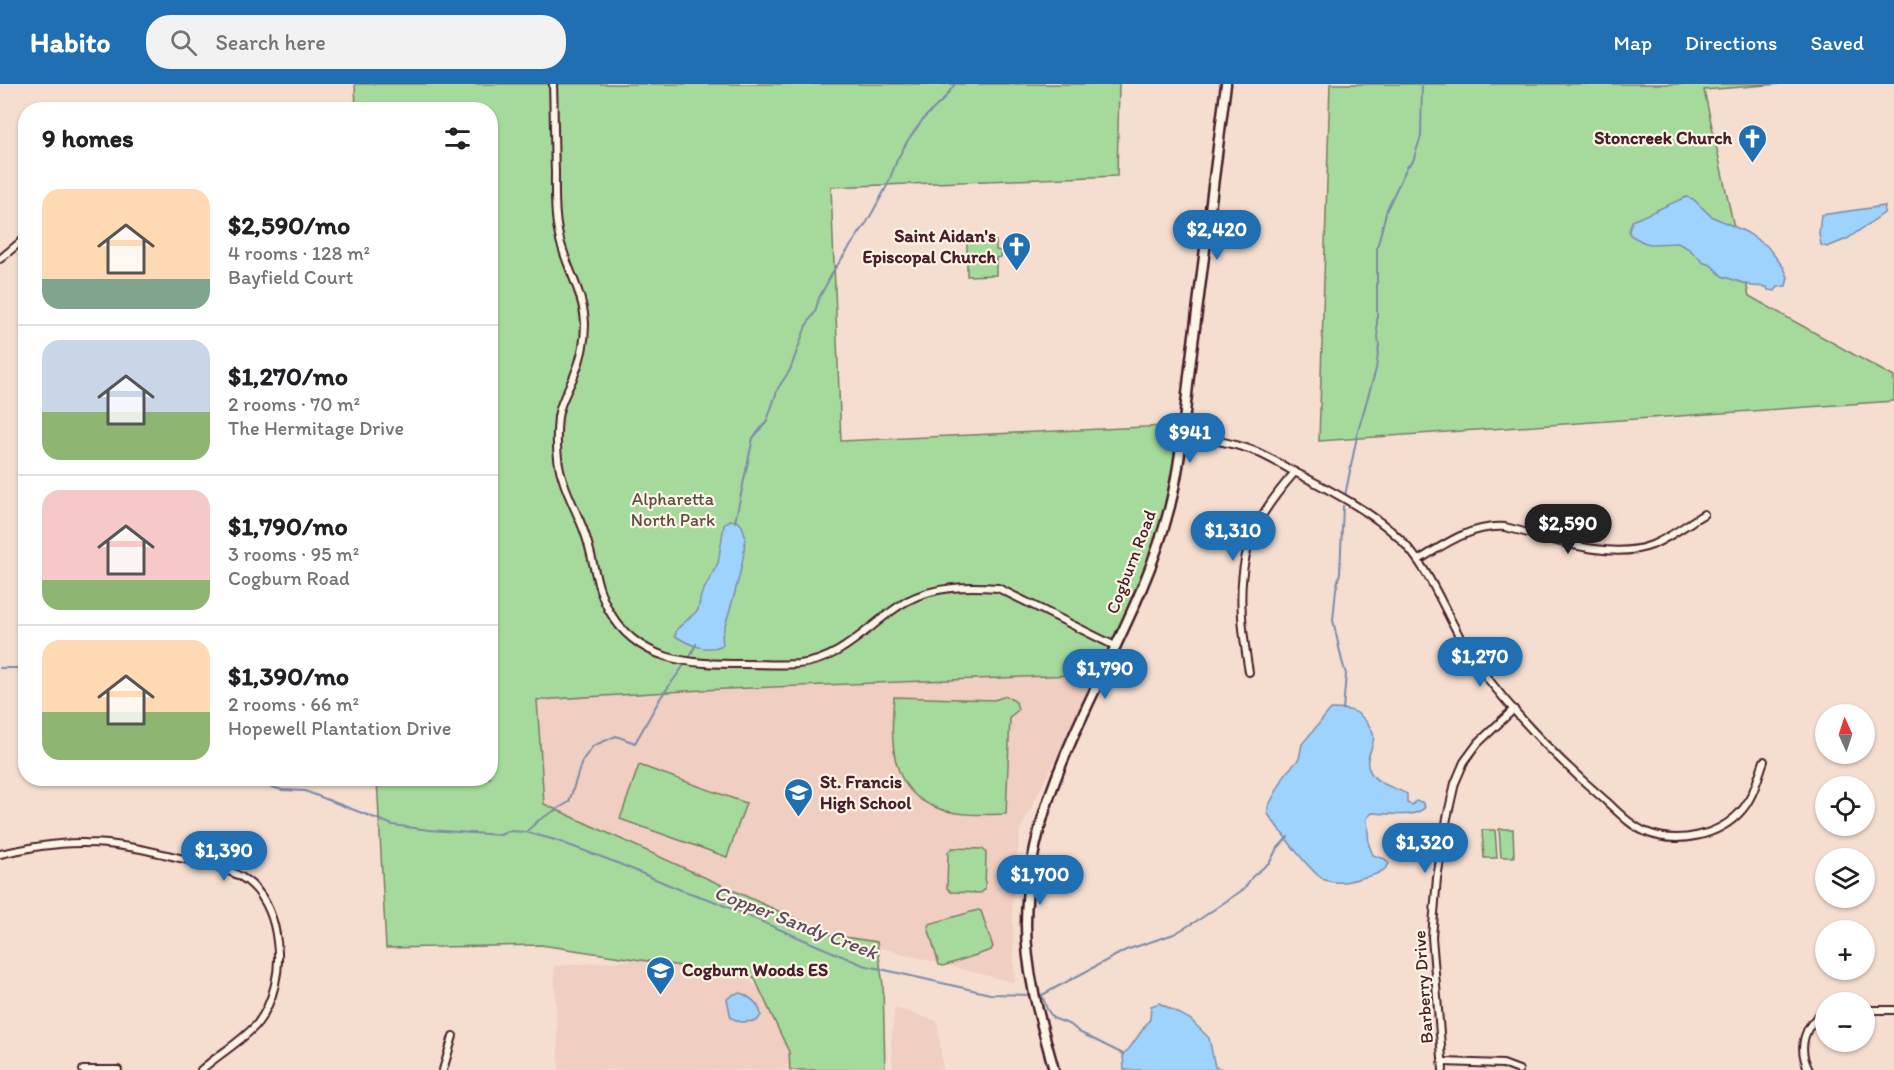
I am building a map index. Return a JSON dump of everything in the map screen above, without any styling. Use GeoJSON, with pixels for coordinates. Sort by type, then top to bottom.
{"type":"FeatureCollection","features":[{"type":"Feature","properties":{"kind":"street"},"geometry":{"type":"LineString","coordinates":[[553,84],[557,229],[564,258],[580,295],[585,325],[584,343],[579,362],[560,404],[558,458],[563,481],[587,539],[598,585],[621,627],[637,643],[677,661],[730,664],[801,663],[821,659],[841,650],[896,608],[918,597],[950,588],[985,587],[998,588],[1115,646]]}},
{"type":"Feature","properties":{"kind":"street","name":"Cogburn Road"},"geometry":{"type":"LineString","coordinates":[[1054,1070],[1029,973],[1026,925],[1029,872],[1047,803],[1149,570],[1171,503],[1226,84]]}},
{"type":"Feature","properties":{"kind":"street"},"geometry":{"type":"LineString","coordinates":[[0,259],[18,244]]}},
{"type":"Feature","properties":{"kind":"street"},"geometry":{"type":"LineString","coordinates":[[1181,435],[1215,440],[1254,451],[1324,487],[1367,514],[1399,538],[1419,560],[1453,627],[1480,669],[1526,725],[1634,826],[1656,835],[1691,836],[1724,825],[1742,810],[1749,800],[1764,761]]}},
{"type":"Feature","properties":{"kind":"street"},"geometry":{"type":"LineString","coordinates":[[1249,672],[1242,625],[1247,554],[1256,526],[1268,506],[1295,472]]}},
{"type":"Feature","properties":{"kind":"street"},"geometry":{"type":"LineString","coordinates":[[1419,560],[1465,533],[1493,526],[1591,548],[1614,551],[1638,549],[1660,541],[1704,514]]}},
{"type":"Feature","properties":{"kind":"street","name":"Barberry Drive"},"geometry":{"type":"LineString","coordinates":[[1443,1070],[1432,937],[1437,878],[1447,818],[1455,783],[1464,762],[1478,743],[1514,709]]}},
{"type":"Feature","properties":{"kind":"street"},"geometry":{"type":"LineString","coordinates":[[0,854],[61,844],[108,844],[141,848],[224,869],[250,883],[268,907],[276,932],[278,960],[272,996],[266,1010],[250,1031],[201,1070]]}},
{"type":"Feature","properties":{"kind":"street"},"geometry":{"type":"LineString","coordinates":[[1875,1010],[1894,1010]]}},
{"type":"Feature","properties":{"kind":"street"},"geometry":{"type":"LineString","coordinates":[[1809,1070],[1803,1056],[1803,1044],[1807,1029],[1815,1018]]}},
{"type":"Feature","properties":{"kind":"street"},"geometry":{"type":"LineString","coordinates":[[443,1070],[453,1036]]}},
{"type":"Feature","properties":{"kind":"street"},"geometry":{"type":"LineString","coordinates":[[1443,1062],[1503,1064],[1519,1070]]}},
{"type":"Feature","properties":{"kind":"street"},"geometry":{"type":"LineString","coordinates":[[83,1070],[118,1070]]}},
{"type":"Feature","properties":{"kind":"shaded area","name":"St. Francis High School"},"geometry":{"type":"Polygon","coordinates":[[[1098,674],[1020,830],[1012,906],[1015,983],[828,934],[544,804],[537,700],[702,690],[1098,674]]]}},
{"type":"Feature","properties":{"kind":"shaded area","name":"Cogburn Woods ES"},"geometry":{"type":"Polygon","coordinates":[[[723,954],[798,1027],[800,1070],[559,1070],[554,966],[723,954]]]}},
{"type":"Feature","properties":{"kind":"shaded area"},"geometry":{"type":"Polygon","coordinates":[[[895,1008],[937,1021],[943,1070],[893,1070],[891,1043],[895,1008]]]}},
{"type":"Feature","properties":{"kind":"green space","name":"Alpharetta North Park"},"geometry":{"type":"Polygon","coordinates":[[[355,84],[1119,84],[1117,176],[831,187],[841,441],[1187,425],[1161,524],[1130,614],[1098,674],[702,690],[537,700],[544,804],[831,935],[877,942],[883,985],[885,1070],[790,1070],[789,1052],[754,977],[541,945],[386,948],[377,786],[498,786],[498,102],[356,102],[355,84]]]}},
{"type":"Feature","properties":{"kind":"green space"},"geometry":{"type":"Polygon","coordinates":[[[1330,84],[1779,84],[1704,90],[1749,296],[1894,377],[1894,401],[1319,441],[1330,84]]]}},
{"type":"Feature","properties":{"kind":"green space"},"geometry":{"type":"Polygon","coordinates":[[[996,241],[996,250],[1001,251],[1001,257],[996,258],[996,275],[967,276],[967,242],[996,241]]]}},
{"type":"Feature","properties":{"kind":"green space"},"geometry":{"type":"Polygon","coordinates":[[[1006,696],[1016,702],[1018,710],[1010,717],[1006,814],[945,811],[921,800],[909,789],[901,776],[893,746],[894,697],[994,700],[1006,696]]]}},
{"type":"Feature","properties":{"kind":"green space"},"geometry":{"type":"Polygon","coordinates":[[[639,765],[746,803],[727,857],[620,819],[639,765]]]}},
{"type":"Feature","properties":{"kind":"green space"},"geometry":{"type":"Polygon","coordinates":[[[1499,829],[1513,829],[1514,857],[1501,857],[1499,829]]]}},
{"type":"Feature","properties":{"kind":"green space"},"geometry":{"type":"Polygon","coordinates":[[[1482,830],[1495,830],[1497,858],[1484,858],[1482,830]]]}},
{"type":"Feature","properties":{"kind":"green space"},"geometry":{"type":"Polygon","coordinates":[[[952,848],[983,849],[986,853],[985,889],[981,893],[951,892],[947,888],[948,852],[952,848]]]}},
{"type":"Feature","properties":{"kind":"green space"},"geometry":{"type":"Polygon","coordinates":[[[981,911],[993,947],[991,950],[943,966],[939,965],[929,924],[981,911]]]}},
{"type":"Feature","properties":{"kind":"water"},"geometry":{"type":"Polygon","coordinates":[[[1686,197],[1693,199],[1711,216],[1746,232],[1767,246],[1784,268],[1788,277],[1786,286],[1778,287],[1775,291],[1768,290],[1767,287],[1752,286],[1722,276],[1711,265],[1704,263],[1689,249],[1678,243],[1650,244],[1630,235],[1632,221],[1686,197]]]}},
{"type":"Feature","properties":{"kind":"water"},"geometry":{"type":"Polygon","coordinates":[[[1885,206],[1884,213],[1847,239],[1827,247],[1821,245],[1819,233],[1821,215],[1885,206]]]}},
{"type":"Feature","properties":{"kind":"water"},"geometry":{"type":"Polygon","coordinates":[[[730,520],[742,526],[745,535],[742,563],[722,636],[723,645],[710,648],[698,647],[675,636],[677,629],[698,610],[701,595],[718,563],[724,525],[730,520]]]}},
{"type":"Feature","properties":{"kind":"water"},"geometry":{"type":"Polygon","coordinates":[[[1331,709],[1352,711],[1364,719],[1373,734],[1368,761],[1371,773],[1382,783],[1407,794],[1407,803],[1412,805],[1416,801],[1422,802],[1425,807],[1421,811],[1408,814],[1372,813],[1367,818],[1369,845],[1373,855],[1385,859],[1389,864],[1384,870],[1373,875],[1339,882],[1325,880],[1319,876],[1295,850],[1268,814],[1268,807],[1286,773],[1299,759],[1302,744],[1331,709]]]}},
{"type":"Feature","properties":{"kind":"water"},"geometry":{"type":"Polygon","coordinates":[[[741,993],[758,1007],[761,1015],[757,1021],[741,1022],[731,1018],[727,999],[734,994],[741,993]]]}},
{"type":"Feature","properties":{"kind":"water"},"geometry":{"type":"Polygon","coordinates":[[[1159,1003],[1190,1019],[1209,1038],[1215,1067],[1227,1070],[1124,1070],[1123,1054],[1150,1019],[1151,1006],[1159,1003]]]}},
{"type":"Feature","properties":{"kind":"waterway"},"geometry":{"type":"LineString","coordinates":[[735,522],[753,438],[767,421],[778,388],[790,370],[819,298],[834,270],[867,222],[908,140],[924,118],[944,99],[955,84]]}},
{"type":"Feature","properties":{"kind":"waterway","name":"Copper Sandy Creek"},"geometry":{"type":"LineString","coordinates":[[1345,496],[1358,431],[1376,369],[1379,345],[1377,248],[1387,209],[1407,167],[1413,161],[1421,136],[1422,84]]}},
{"type":"Feature","properties":{"kind":"waterway","name":"Copper Sandy Creek"},"geometry":{"type":"LineString","coordinates":[[1343,506],[1340,573],[1333,620],[1346,674],[1343,709]]}},
{"type":"Feature","properties":{"kind":"waterway"},"geometry":{"type":"LineString","coordinates":[[526,832],[539,820],[569,802],[582,761],[593,746],[616,736],[635,743],[661,697],[690,657],[696,644]]}},
{"type":"Feature","properties":{"kind":"waterway","name":"Copper Sandy Creek"},"geometry":{"type":"LineString","coordinates":[[0,668],[18,668]]}},
{"type":"Feature","properties":{"kind":"waterway","name":"Copper Sandy Creek"},"geometry":{"type":"LineString","coordinates":[[268,786],[282,790],[305,791],[393,825],[500,835],[509,831],[526,832],[615,862],[863,965],[990,994],[1031,995]]}},
{"type":"Feature","properties":{"kind":"waterway","name":"Copper Sandy Creek"},"geometry":{"type":"LineString","coordinates":[[1036,995],[1042,995],[1126,950],[1174,934],[1200,919],[1244,889],[1252,877],[1270,862],[1276,850],[1288,837]]}},
{"type":"Feature","properties":{"kind":"waterway"},"geometry":{"type":"LineString","coordinates":[[1042,995],[1053,1018],[1071,1025],[1079,1032],[1123,1054]]}},
{"type":"Feature","properties":{"kind":"place","name":"Stoncreek Church"},"geometry":{"type":"Point","coordinates":[1753,164]}},
{"type":"Feature","properties":{"kind":"place","name":"Saint Aidan's Episcopal Church"},"geometry":{"type":"Point","coordinates":[1017,272]}},
{"type":"Feature","properties":{"kind":"place","name":"St. Francis High School"},"geometry":{"type":"Point","coordinates":[799,818]}},
{"type":"Feature","properties":{"kind":"place","name":"Cogburn Woods ES"},"geometry":{"type":"Point","coordinates":[661,996]}}]}
